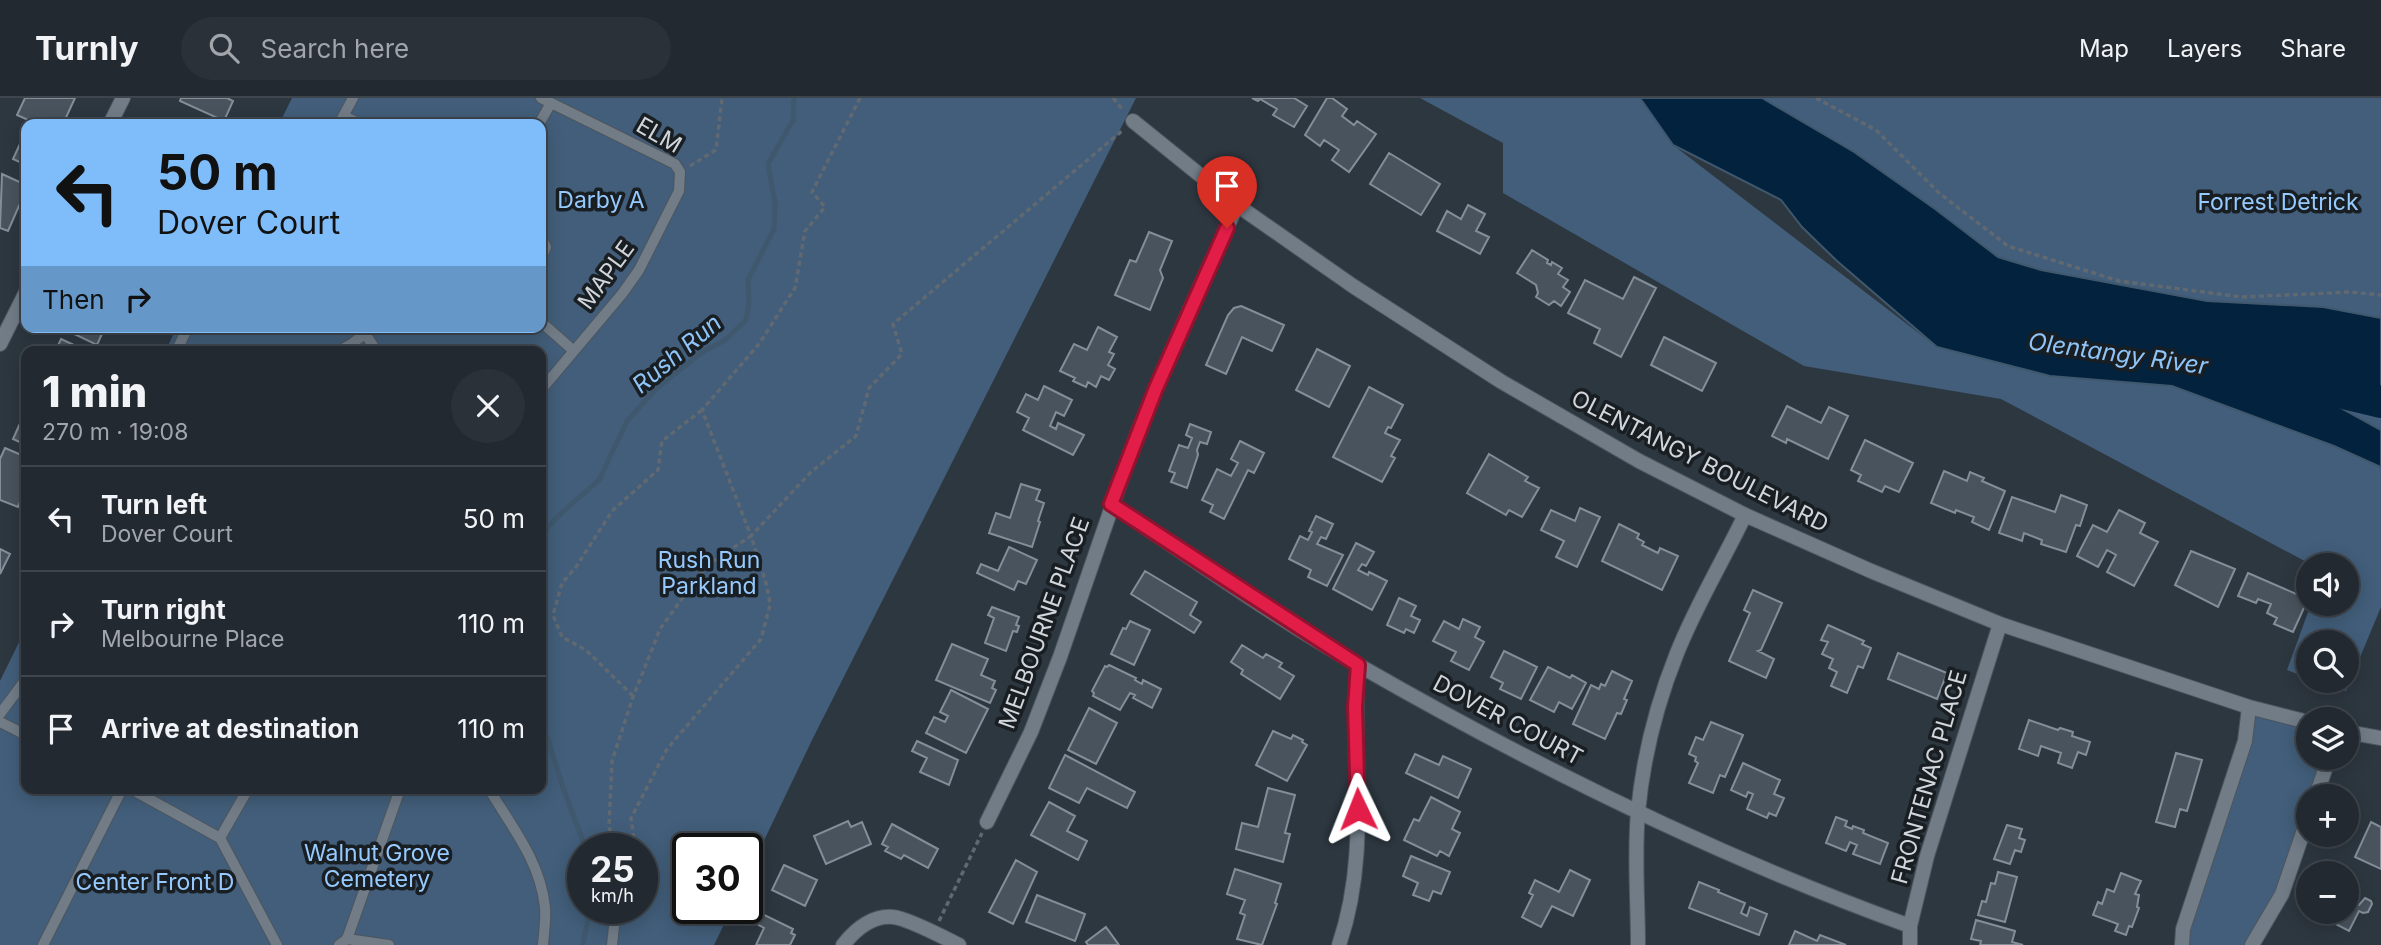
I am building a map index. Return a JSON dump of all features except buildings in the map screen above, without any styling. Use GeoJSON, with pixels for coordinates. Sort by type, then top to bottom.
{"type":"FeatureCollection","features":[{"type":"Feature","properties":{"kind":"street"},"geometry":{"type":"LineString","coordinates":[[112,119],[123,98]]}},
{"type":"Feature","properties":{"kind":"street","name":"OLENTANGY BOULEVARD"},"geometry":{"type":"LineString","coordinates":[[1133,121],[1237,205],[1422,332],[1639,461],[1745,515],[2000,624],[2249,707],[2296,719]]}},
{"type":"Feature","properties":{"kind":"street","name":"MELBOURNE PLACE"},"geometry":{"type":"LineString","coordinates":[[987,822],[1031,732],[1137,434],[1237,205]]}},
{"type":"Feature","properties":{"kind":"street"},"geometry":{"type":"LineString","coordinates":[[0,344],[21,302]]}},
{"type":"Feature","properties":{"kind":"street","name":"DOVER COURT"},"geometry":{"type":"LineString","coordinates":[[1111,504],[1358,665],[1562,775],[1638,813],[1783,877],[1910,926]]}},
{"type":"Feature","properties":{"kind":"street"},"geometry":{"type":"LineString","coordinates":[[1638,945],[1638,813],[1645,765],[1660,701],[1677,652],[1745,515]]}},
{"type":"Feature","properties":{"kind":"street","name":"FRONTENAC PLACE"},"geometry":{"type":"LineString","coordinates":[[1910,945],[1910,926],[1927,856],[2000,624]]}},
{"type":"Feature","properties":{"kind":"street"},"geometry":{"type":"LineString","coordinates":[[1339,945],[1348,917],[1355,879],[1359,835],[1355,707],[1358,665]]}},
{"type":"Feature","properties":{"kind":"street"},"geometry":{"type":"LineString","coordinates":[[2182,945],[2183,929],[2245,741],[2249,707]]}},
{"type":"Feature","properties":{"kind":"street"},"geometry":{"type":"LineString","coordinates":[[2359,734],[2381,738]]}},
{"type":"Feature","properties":{"kind":"street"},"geometry":{"type":"LineString","coordinates":[[2252,945],[2282,894],[2298,847]]}},
{"type":"Feature","properties":{"kind":"street"},"geometry":{"type":"LineString","coordinates":[[842,945],[854,931],[872,921],[893,917],[959,945]]}},
{"type":"Feature","properties":{"kind":"lane"},"geometry":{"type":"LineString","coordinates":[[342,119],[353,98]]}},
{"type":"Feature","properties":{"kind":"lane"},"geometry":{"type":"LineString","coordinates":[[540,119],[546,100]]}},
{"type":"Feature","properties":{"kind":"lane","name":"ELM"},"geometry":{"type":"LineString","coordinates":[[546,100],[652,151],[675,164],[680,172]]}},
{"type":"Feature","properties":{"kind":"lane","name":"MAPLE"},"geometry":{"type":"LineString","coordinates":[[546,384],[639,270],[674,204],[681,181],[680,172]]}},
{"type":"Feature","properties":{"kind":"lane"},"geometry":{"type":"LineString","coordinates":[[546,326],[574,351]]}},
{"type":"Feature","properties":{"kind":"lane"},"geometry":{"type":"LineString","coordinates":[[345,346],[362,333]]}},
{"type":"Feature","properties":{"kind":"lane"},"geometry":{"type":"LineString","coordinates":[[0,714],[21,686]]}},
{"type":"Feature","properties":{"kind":"lane"},"geometry":{"type":"LineString","coordinates":[[0,722],[21,732]]}},
{"type":"Feature","properties":{"kind":"lane"},"geometry":{"type":"LineString","coordinates":[[43,945],[119,794]]}},
{"type":"Feature","properties":{"kind":"lane"},"geometry":{"type":"LineString","coordinates":[[140,794],[219,838],[277,945]]}},
{"type":"Feature","properties":{"kind":"lane"},"geometry":{"type":"LineString","coordinates":[[219,838],[245,794]]}},
{"type":"Feature","properties":{"kind":"lane"},"geometry":{"type":"LineString","coordinates":[[389,945],[343,942],[398,794]]}},
{"type":"Feature","properties":{"kind":"lane"},"geometry":{"type":"LineString","coordinates":[[492,794],[534,863],[545,909],[544,945]]}},
{"type":"Feature","properties":{"kind":"lane"},"geometry":{"type":"LineString","coordinates":[[612,945],[614,924]]}},
{"type":"Feature","properties":{"kind":"path"},"geometry":{"type":"LineString","coordinates":[[680,172],[716,150],[722,98]]}},
{"type":"Feature","properties":{"kind":"path"},"geometry":{"type":"LineString","coordinates":[[633,697],[586,650],[562,637],[553,615],[562,583],[576,568],[612,511],[658,470],[662,441],[702,410],[759,344],[795,288],[805,232],[825,207],[812,192],[860,98]]}},
{"type":"Feature","properties":{"kind":"path"},"geometry":{"type":"LineString","coordinates":[[1816,98],[1876,130],[1940,193],[2008,246],[2119,281],[2242,297],[2351,292],[2381,295]]}},
{"type":"Feature","properties":{"kind":"path"},"geometry":{"type":"LineString","coordinates":[[610,833],[612,761],[633,697],[660,629],[706,566],[751,536],[811,472],[856,436],[869,388],[902,354],[893,324],[1133,121]]}},
{"type":"Feature","properties":{"kind":"path"},"geometry":{"type":"LineString","coordinates":[[633,833],[631,818],[667,749],[761,639],[770,605],[767,586],[751,536],[702,410]]}},
{"type":"Feature","properties":{"kind":"path"},"geometry":{"type":"LineString","coordinates":[[934,933],[987,822]]}},
{"type":"Feature","properties":{"kind":"green space","name":"Rush Run Parkland"},"geometry":{"type":"Polygon","coordinates":[[[292,98],[1136,98],[813,738],[763,843],[763,833],[672,833],[672,924],[724,924],[714,945],[0,945],[0,681],[21,638],[21,794],[546,794],[546,346],[168,346],[174,333],[546,333],[546,119],[282,119],[292,98]]]}},
{"type":"Feature","properties":{"kind":"green space"},"geometry":{"type":"Polygon","coordinates":[[[1420,98],[1640,98],[1673,145],[1937,347],[2050,376],[2172,386],[2334,446],[2381,467],[2381,607],[2359,660],[2359,630],[2302,630],[2307,616],[2359,616],[2359,553],[2296,553],[2296,556],[2001,399],[1804,366],[1503,193],[1503,143],[1420,98]]]}},
{"type":"Feature","properties":{"kind":"green space","name":"Forrest Detrick"},"geometry":{"type":"Polygon","coordinates":[[[1762,98],[2381,98],[2381,318],[2323,307],[2207,301],[2041,270],[1998,257],[1854,152],[1762,98]]]}},
{"type":"Feature","properties":{"kind":"green space"},"geometry":{"type":"Polygon","coordinates":[[[2381,387],[2381,430],[2340,408],[2381,387]]]}},
{"type":"Feature","properties":{"kind":"green space"},"geometry":{"type":"Polygon","coordinates":[[[2296,645],[2296,673],[2287,670],[2296,645]]]}},
{"type":"Feature","properties":{"kind":"green space"},"geometry":{"type":"Polygon","coordinates":[[[2249,707],[2296,719],[2296,770],[2326,770],[2321,784],[2296,784],[2296,847],[2252,945],[2182,945],[2249,707]]]}},
{"type":"Feature","properties":{"kind":"water"},"geometry":{"type":"Polygon","coordinates":[[[1640,98],[1762,98],[1854,152],[1998,257],[2041,270],[2207,301],[2323,307],[2381,318],[2381,387],[2341,408],[2381,430],[2381,467],[2334,446],[2172,386],[2050,376],[1937,347],[1837,261],[1802,227],[1781,200],[1673,145],[1640,98]]]}},
{"type":"Feature","properties":{"kind":"waterway","name":"Rush Run"},"geometry":{"type":"LineString","coordinates":[[546,529],[599,480],[627,421],[656,389],[701,353],[725,340],[746,320],[748,280],[774,229],[775,203],[768,164],[793,120],[794,98]]}},
{"type":"Feature","properties":{"kind":"waterway","name":"Olentangy River"},"geometry":{"type":"LineString","coordinates":[[2318,387],[2381,402]]}},
{"type":"Feature","properties":{"kind":"waterway","name":"Rush Run"},"geometry":{"type":"LineString","coordinates":[[546,736],[580,833]]}},
{"type":"Feature","properties":{"kind":"waterway","name":"Rush Run"},"geometry":{"type":"LineString","coordinates":[[583,945],[587,924]]}},
{"type":"Feature","properties":{"kind":"route"},"geometry":{"type":"LineString","coordinates":[[1227,228],[1156,388],[1111,504],[1358,665],[1355,707],[1358,809]]}},
{"type":"Feature","properties":{"kind":"park label","name":"Darby A"},"geometry":{"type":"Point","coordinates":[601,200]}},
{"type":"Feature","properties":{"kind":"park label","name":"Walnut Grove Cemetery"},"geometry":{"type":"Point","coordinates":[377,866]}},
{"type":"Feature","properties":{"kind":"park label","name":"Center Front D"},"geometry":{"type":"Point","coordinates":[155,882]}}]}
